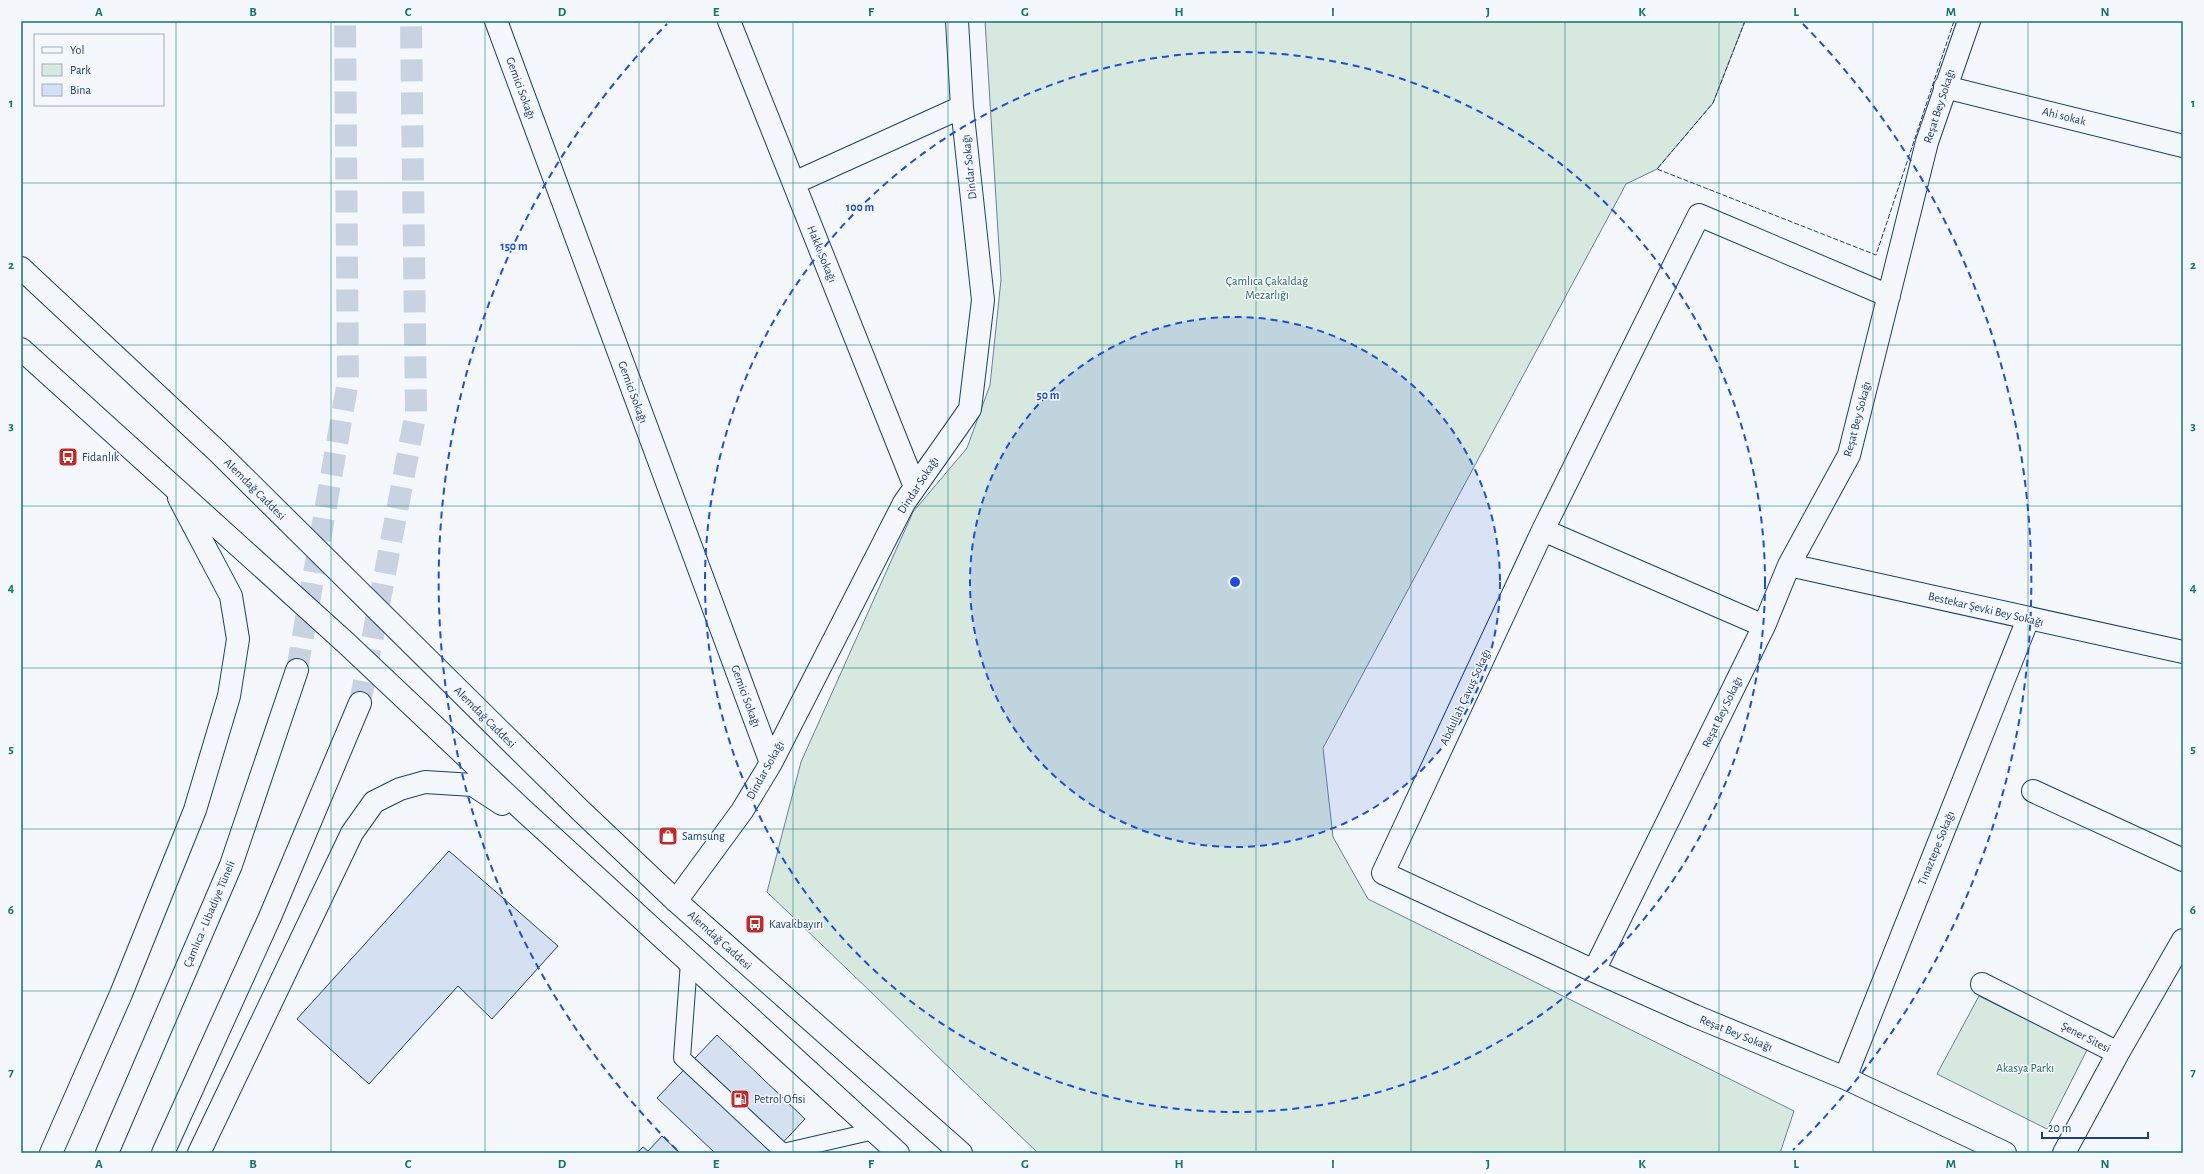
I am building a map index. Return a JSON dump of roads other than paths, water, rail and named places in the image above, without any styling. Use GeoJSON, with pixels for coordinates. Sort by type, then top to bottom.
{"type":"FeatureCollection","features":[{"type":"Feature","properties":{"kind":"street","name":"Gemici Sokağı"},"geometry":{"type":"LineString","coordinates":[[496,21],[771,763]]}},
{"type":"Feature","properties":{"kind":"street","name":"Hakkı Sokağı"},"geometry":{"type":"LineString","coordinates":[[729,21],[915,487]]}},
{"type":"Feature","properties":{"kind":"street","name":"Dindar Sokağı"},"geometry":{"type":"LineString","coordinates":[[676,901],[742,811],[771,763],[904,503],[970,409],[983,300],[962,107],[957,21]]}},
{"type":"Feature","properties":{"kind":"street","name":"Reşat Bey Sokağı"},"geometry":{"type":"LineString","coordinates":[[1969,21],[1945,86],[1927,142],[1849,455],[1789,565],[1764,626],[1594,971],[1695,1016],[1845,1078],[2005,1153]]}},
{"type":"Feature","properties":{"kind":"street","name":"Ahi sokak"},"geometry":{"type":"LineString","coordinates":[[1945,86],[2183,146]]}},
{"type":"Feature","properties":{"kind":"street"},"geometry":{"type":"LineString","coordinates":[[794,183],[962,107]]}},
{"type":"Feature","properties":{"kind":"street"},"geometry":{"type":"LineString","coordinates":[[1764,626],[1543,530],[1699,215],[1889,296]]}},
{"type":"Feature","properties":{"kind":"street","name":"Alemdağ Caddesi"},"geometry":{"type":"LineString","coordinates":[[21,268],[217,451],[580,810],[676,901],[961,1153]]}},
{"type":"Feature","properties":{"kind":"street"},"geometry":{"type":"LineString","coordinates":[[21,349],[346,643],[550,834],[898,1153]]}},
{"type":"Feature","properties":{"kind":"street"},"geometry":{"type":"LineString","coordinates":[[51,1153],[121,994],[194,810],[229,696],[238,639],[231,596],[172,485]]}},
{"type":"Feature","properties":{"kind":"street","name":"Abdullah Çavuş Sokağı"},"geometry":{"type":"LineString","coordinates":[[1543,530],[1383,872],[1594,971]]}},
{"type":"Feature","properties":{"kind":"street","name":"Bestekar Şevki Bey Sokağı"},"geometry":{"type":"LineString","coordinates":[[1789,565],[2183,652]]}},
{"type":"Feature","properties":{"kind":"street","name":"Tınaztepe Sokağı"},"geometry":{"type":"LineString","coordinates":[[1845,1078],[2028,619]]}},
{"type":"Feature","properties":{"kind":"street","name":"Çamlıca - Libadiye Tüneli"},"geometry":{"type":"LineString","coordinates":[[107,1153],[231,865],[297,670]]}},
{"type":"Feature","properties":{"kind":"street"},"geometry":{"type":"LineString","coordinates":[[163,1153],[270,917],[360,703]]}},
{"type":"Feature","properties":{"kind":"street"},"geometry":{"type":"LineString","coordinates":[[199,1153],[352,833],[374,802],[400,789],[425,782],[473,785],[550,834]]}},
{"type":"Feature","properties":{"kind":"street"},"geometry":{"type":"LineString","coordinates":[[2033,791],[2183,860]]}},
{"type":"Feature","properties":{"kind":"street","name":"Şener Sitesi"},"geometry":{"type":"LineString","coordinates":[[1982,984],[2118,1053],[2183,940]]}},
{"type":"Feature","properties":{"kind":"street"},"geometry":{"type":"LineString","coordinates":[[2064,1153],[2118,1053]]}},
{"type":"Feature","properties":{"kind":"lane"},"geometry":{"type":"LineString","coordinates":[[689,962],[682,1058],[783,1152],[874,1131]]}},
{"type":"Feature","properties":{"kind":"tunnel"},"geometry":{"type":"LineString","coordinates":[[297,670],[348,381],[345,21]]}},
{"type":"Feature","properties":{"kind":"tunnel"},"geometry":{"type":"LineString","coordinates":[[360,703],[416,412],[411,21]]}},
{"type":"Feature","properties":{"kind":"place","name":"Fidanlık"},"geometry":{"type":"Point","coordinates":[68,457]}},
{"type":"Feature","properties":{"kind":"place","name":"Samsung"},"geometry":{"type":"Point","coordinates":[668,836]}},
{"type":"Feature","properties":{"kind":"place","name":"Kavakbayırı"},"geometry":{"type":"Point","coordinates":[755,924]}},
{"type":"Feature","properties":{"kind":"place","name":"Petrol Ofisi"},"geometry":{"type":"Point","coordinates":[740,1099]}},
{"type":"Feature","properties":{"kind":"park label","name":"Çamlıca Çakaldağ Mezarlığı"},"geometry":{"type":"Point","coordinates":[1267,288]}},
{"type":"Feature","properties":{"kind":"park label","name":"Akasya Parkı"},"geometry":{"type":"Point","coordinates":[2025,1068]}}]}
